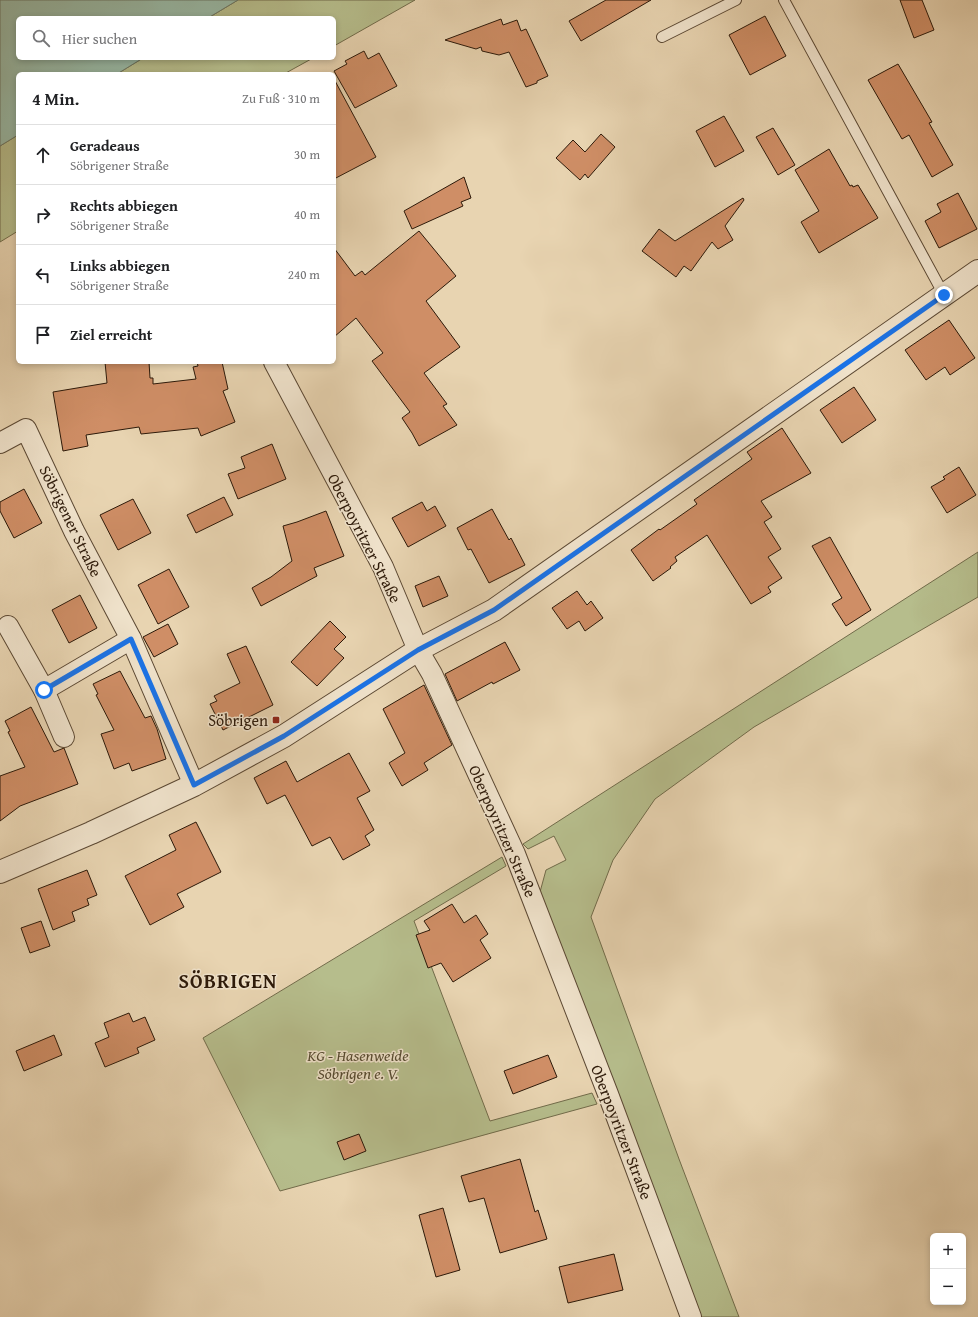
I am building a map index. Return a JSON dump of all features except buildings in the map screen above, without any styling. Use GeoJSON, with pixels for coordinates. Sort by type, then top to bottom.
{"type":"FeatureCollection","features":[{"type":"Feature","properties":{"kind":"street"},"geometry":{"type":"LineString","coordinates":[[0,872],[91,833],[194,785],[284,736],[418,650],[494,610],[978,271]]}},
{"type":"Feature","properties":{"kind":"street","name":"Oberpoyritzer Straße"},"geometry":{"type":"LineString","coordinates":[[275,364],[383,567],[418,650],[432,674],[515,854],[608,1094],[691,1317]]}},
{"type":"Feature","properties":{"kind":"street","name":"Söbrigener Straße"},"geometry":{"type":"LineString","coordinates":[[0,443],[26,429],[74,531],[131,639],[194,785]]}},
{"type":"Feature","properties":{"kind":"street"},"geometry":{"type":"LineString","coordinates":[[8,626],[44,690],[64,737]]}},
{"type":"Feature","properties":{"kind":"street"},"geometry":{"type":"LineString","coordinates":[[44,690],[131,639]]}},
{"type":"Feature","properties":{"kind":"lane"},"geometry":{"type":"LineString","coordinates":[[662,37],[736,0]]}},
{"type":"Feature","properties":{"kind":"lane"},"geometry":{"type":"LineString","coordinates":[[784,0],[944,295]]}},
{"type":"Feature","properties":{"kind":"green space"},"geometry":{"type":"Polygon","coordinates":[[[238,0],[415,0],[336,45],[336,16],[211,16],[238,0]]]}},
{"type":"Feature","properties":{"kind":"green space"},"geometry":{"type":"Polygon","coordinates":[[[140,60],[309,60],[288,72],[120,72],[140,60]]]}},
{"type":"Feature","properties":{"kind":"green space"},"geometry":{"type":"Polygon","coordinates":[[[16,136],[16,232],[0,242],[0,146],[16,136]]]}},
{"type":"Feature","properties":{"kind":"green space"},"geometry":{"type":"Polygon","coordinates":[[[978,552],[978,597],[754,727],[655,799],[613,860],[591,917],[679,1159],[739,1317],[701,1317],[540,892],[546,870],[566,860],[554,836],[528,849],[523,844],[978,552]]]}},
{"type":"Feature","properties":{"kind":"green space","name":"KG - Hasenweide Söbrigen e. V."},"geometry":{"type":"Polygon","coordinates":[[[502,857],[506,866],[414,921],[490,1121],[592,1093],[597,1104],[280,1191],[203,1038],[502,857]]]}},
{"type":"Feature","properties":{"kind":"shaded area"},"geometry":{"type":"Polygon","coordinates":[[[0,0],[238,0],[211,16],[16,16],[16,60],[140,60],[120,72],[16,72],[16,136],[0,146],[0,0]]]}},
{"type":"Feature","properties":{"kind":"place","name":"Söbrigen"},"geometry":{"type":"Point","coordinates":[276,720]}},
{"type":"Feature","properties":{"kind":"district","name":"SÖBRIGEN"},"geometry":{"type":"Point","coordinates":[228,980]}},
{"type":"Feature","properties":{"kind":"route"},"geometry":{"type":"LineString","coordinates":[[44,690],[131,639],[194,785],[284,736],[418,650],[494,610],[944,295]]}}]}
